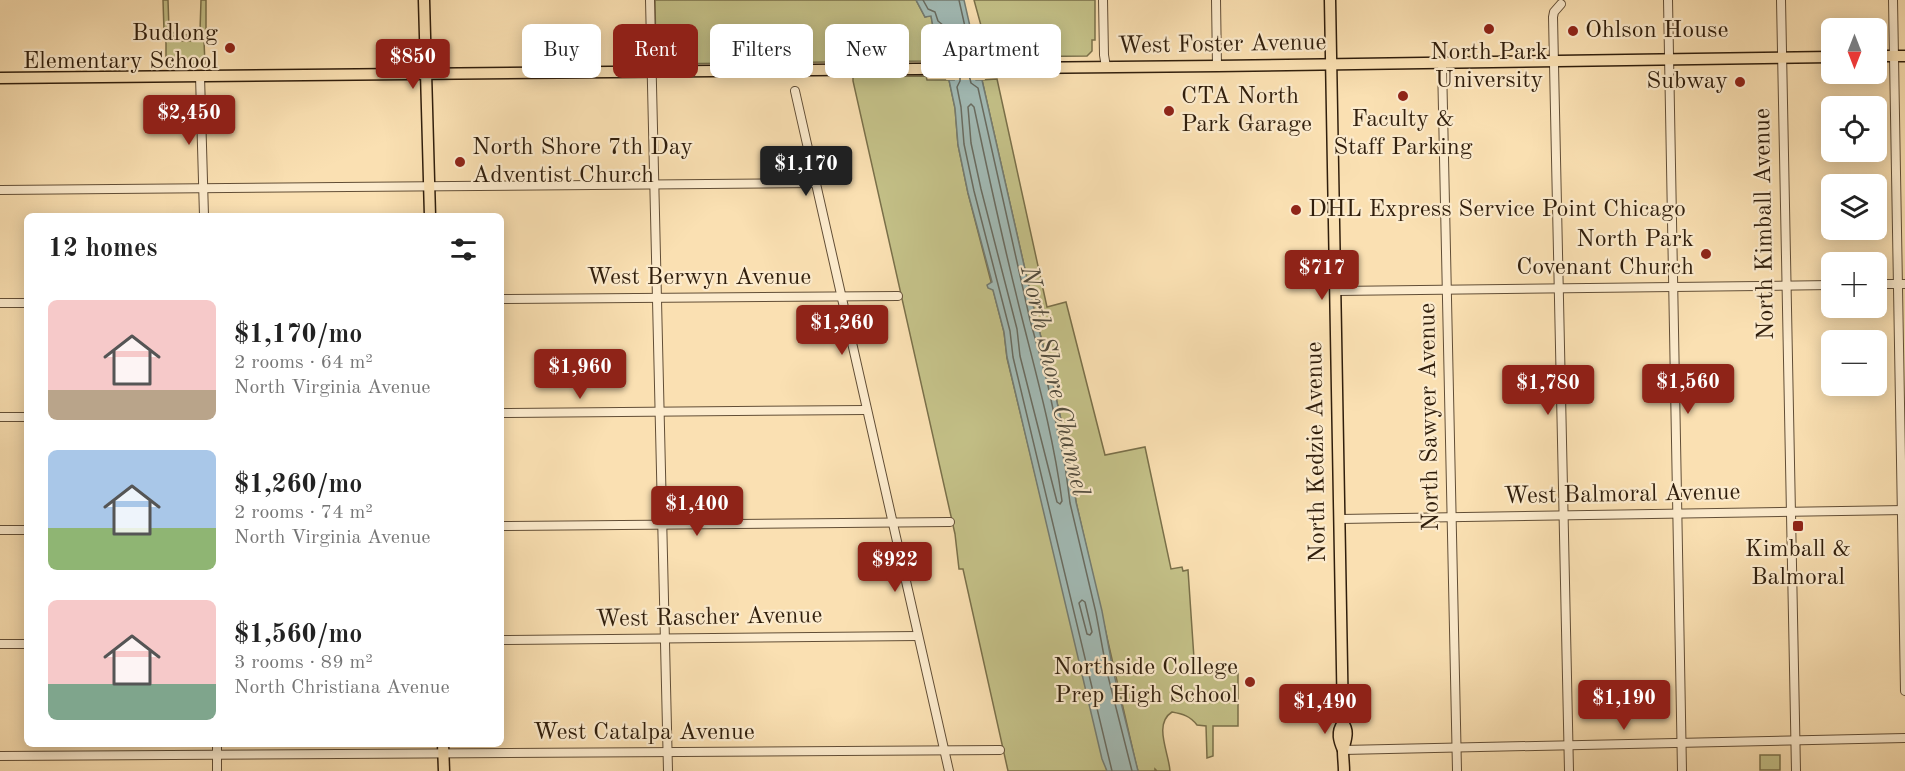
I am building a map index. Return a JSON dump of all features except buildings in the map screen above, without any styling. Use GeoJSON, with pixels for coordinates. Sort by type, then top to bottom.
{"type":"FeatureCollection","features":[{"type":"Feature","properties":{"kind":"main road"},"geometry":{"type":"LineString","coordinates":[[424,0],[430,213]]}},
{"type":"Feature","properties":{"kind":"main road","name":"North Kedzie Avenue"},"geometry":{"type":"LineString","coordinates":[[1330,0],[1343,723],[1339,727],[1339,740],[1343,750],[1344,771]]}},
{"type":"Feature","properties":{"kind":"main road","name":"West Foster Avenue"},"geometry":{"type":"LineString","coordinates":[[698,71],[1821,57]]}},
{"type":"Feature","properties":{"kind":"main road","name":"West Foster Avenue"},"geometry":{"type":"LineString","coordinates":[[0,78],[613,72]]}},
{"type":"Feature","properties":{"kind":"main road"},"geometry":{"type":"LineString","coordinates":[[443,749],[444,771]]}},
{"type":"Feature","properties":{"kind":"street"},"geometry":{"type":"LineString","coordinates":[[650,0],[651,24]]}},
{"type":"Feature","properties":{"kind":"street"},"geometry":{"type":"LineString","coordinates":[[1103,0],[1106,67]]}},
{"type":"Feature","properties":{"kind":"street"},"geometry":{"type":"LineString","coordinates":[[1216,0],[1217,66]]}},
{"type":"Feature","properties":{"kind":"street","name":"North Kimball Avenue"},"geometry":{"type":"LineString","coordinates":[[1780,0],[1796,771]]}},
{"type":"Feature","properties":{"kind":"street"},"geometry":{"type":"LineString","coordinates":[[1893,0],[1900,56],[1905,691]]}},
{"type":"Feature","properties":{"kind":"street"},"geometry":{"type":"LineString","coordinates":[[1668,2],[1682,771]]}},
{"type":"Feature","properties":{"kind":"street"},"geometry":{"type":"LineString","coordinates":[[1561,4],[1553,17],[1569,771]]}},
{"type":"Feature","properties":{"kind":"street","name":"North Sawyer Avenue"},"geometry":{"type":"LineString","coordinates":[[1442,63],[1456,771]]}},
{"type":"Feature","properties":{"kind":"street"},"geometry":{"type":"LineString","coordinates":[[200,76],[204,213]]}},
{"type":"Feature","properties":{"kind":"street"},"geometry":{"type":"LineString","coordinates":[[652,78],[668,771]]}},
{"type":"Feature","properties":{"kind":"street"},"geometry":{"type":"LineString","coordinates":[[795,91],[949,771]]}},
{"type":"Feature","properties":{"kind":"street"},"geometry":{"type":"LineString","coordinates":[[0,189],[816,183]]}},
{"type":"Feature","properties":{"kind":"street"},"geometry":{"type":"LineString","coordinates":[[1336,291],[1821,285]]}},
{"type":"Feature","properties":{"kind":"street","name":"West Berwyn Avenue"},"geometry":{"type":"LineString","coordinates":[[504,299],[898,296]]}},
{"type":"Feature","properties":{"kind":"street"},"geometry":{"type":"LineString","coordinates":[[0,303],[24,303]]}},
{"type":"Feature","properties":{"kind":"street"},"geometry":{"type":"LineString","coordinates":[[504,413],[866,410]]}},
{"type":"Feature","properties":{"kind":"street"},"geometry":{"type":"LineString","coordinates":[[0,417],[24,417]]}},
{"type":"Feature","properties":{"kind":"street","name":"West Balmoral Avenue"},"geometry":{"type":"LineString","coordinates":[[1340,519],[1904,510]]}},
{"type":"Feature","properties":{"kind":"street"},"geometry":{"type":"LineString","coordinates":[[504,526],[950,522]]}},
{"type":"Feature","properties":{"kind":"street"},"geometry":{"type":"LineString","coordinates":[[0,530],[24,530]]}},
{"type":"Feature","properties":{"kind":"street","name":"West Rascher Avenue"},"geometry":{"type":"LineString","coordinates":[[504,640],[918,636]]}},
{"type":"Feature","properties":{"kind":"street"},"geometry":{"type":"LineString","coordinates":[[0,644],[24,644]]}},
{"type":"Feature","properties":{"kind":"street"},"geometry":{"type":"LineString","coordinates":[[1343,750],[1905,738]]}},
{"type":"Feature","properties":{"kind":"street"},"geometry":{"type":"LineString","coordinates":[[217,747],[218,771]]}},
{"type":"Feature","properties":{"kind":"street","name":"West Catalpa Avenue"},"geometry":{"type":"LineString","coordinates":[[0,756],[217,755],[443,749],[668,752],[1000,750]]}},
{"type":"Feature","properties":{"kind":"shaded area"},"geometry":{"type":"Polygon","coordinates":[[[163,0],[168,0],[169,30],[185,35],[200,31],[201,0],[206,0],[206,37],[167,36],[164,31],[163,0]]]}},
{"type":"Feature","properties":{"kind":"shaded area"},"geometry":{"type":"Polygon","coordinates":[[[655,0],[916,0],[925,17],[931,15],[933,24],[921,24],[921,61],[909,61],[909,24],[825,24],[825,62],[813,62],[813,24],[710,24],[710,63],[698,64],[698,24],[655,24],[655,0]]]}},
{"type":"Feature","properties":{"kind":"shaded area"},"geometry":{"type":"Polygon","coordinates":[[[974,0],[1095,0],[1095,40],[1092,40],[1092,51],[1087,56],[1061,56],[1061,24],[981,24],[974,0]]]}},
{"type":"Feature","properties":{"kind":"shaded area"},"geometry":{"type":"Polygon","coordinates":[[[166,41],[204,41],[205,64],[166,64],[166,41]]]}},
{"type":"Feature","properties":{"kind":"shaded area"},"geometry":{"type":"Polygon","coordinates":[[[921,76],[927,80],[949,80],[955,108],[958,145],[968,193],[1004,332],[1007,358],[1107,771],[1008,771],[963,569],[959,569],[955,534],[853,81],[853,78],[921,76]]]}},
{"type":"Feature","properties":{"kind":"shaded area"},"geometry":{"type":"Polygon","coordinates":[[[997,79],[1047,307],[1066,302],[1105,455],[1145,447],[1171,569],[1182,567],[1183,571],[1188,570],[1195,673],[1238,670],[1238,726],[1213,726],[1213,756],[1207,758],[1206,726],[1197,725],[1189,717],[1172,712],[1166,717],[1163,731],[1170,771],[1155,769],[1155,771],[1138,771],[1136,764],[1076,502],[1071,464],[982,80],[997,79]]]}},
{"type":"Feature","properties":{"kind":"shaded area"},"geometry":{"type":"Polygon","coordinates":[[[1760,755],[1780,755],[1780,770],[1760,770],[1760,755]]]}},
{"type":"Feature","properties":{"kind":"water"},"geometry":{"type":"Polygon","coordinates":[[[916,0],[964,0],[969,24],[932,24],[931,16],[925,17],[916,0]]]}},
{"type":"Feature","properties":{"kind":"water"},"geometry":{"type":"Polygon","coordinates":[[[954,78],[982,80],[1071,464],[1076,502],[1138,771],[1107,771],[1102,759],[1007,357],[1004,332],[993,290],[987,285],[992,282],[968,193],[958,145],[955,108],[949,80],[954,80],[954,78]]]}},
{"type":"Feature","properties":{"kind":"pier"},"geometry":{"type":"Polygon","coordinates":[[[947,78],[984,78],[985,80],[946,80],[947,78]]]}},
{"type":"Feature","properties":{"kind":"place","name":"North Park University"},"geometry":{"type":"Point","coordinates":[1489,29]}},
{"type":"Feature","properties":{"kind":"place","name":"Ohlson House"},"geometry":{"type":"Point","coordinates":[1573,31]}},
{"type":"Feature","properties":{"kind":"place","name":"Budlong Elementary School"},"geometry":{"type":"Point","coordinates":[230,48]}},
{"type":"Feature","properties":{"kind":"place","name":"Subway"},"geometry":{"type":"Point","coordinates":[1740,82]}},
{"type":"Feature","properties":{"kind":"place","name":"Faculty & Staff Parking"},"geometry":{"type":"Point","coordinates":[1403,96]}},
{"type":"Feature","properties":{"kind":"place","name":"CTA North Park Garage"},"geometry":{"type":"Point","coordinates":[1169,111]}},
{"type":"Feature","properties":{"kind":"place","name":"North Shore 7th Day Adventist Church"},"geometry":{"type":"Point","coordinates":[460,162]}},
{"type":"Feature","properties":{"kind":"place","name":"DHL Express Service Point Chicago"},"geometry":{"type":"Point","coordinates":[1296,210]}},
{"type":"Feature","properties":{"kind":"place","name":"North Park Covenant Church"},"geometry":{"type":"Point","coordinates":[1706,254]}},
{"type":"Feature","properties":{"kind":"place","name":"Kimball & Balmoral"},"geometry":{"type":"Point","coordinates":[1798,526]}},
{"type":"Feature","properties":{"kind":"place","name":"Northside College Prep High School"},"geometry":{"type":"Point","coordinates":[1250,682]}},
{"type":"Feature","properties":{"kind":"water label","name":"North Shore Channel"},"geometry":{"type":"Point","coordinates":[1054,381]}}]}
